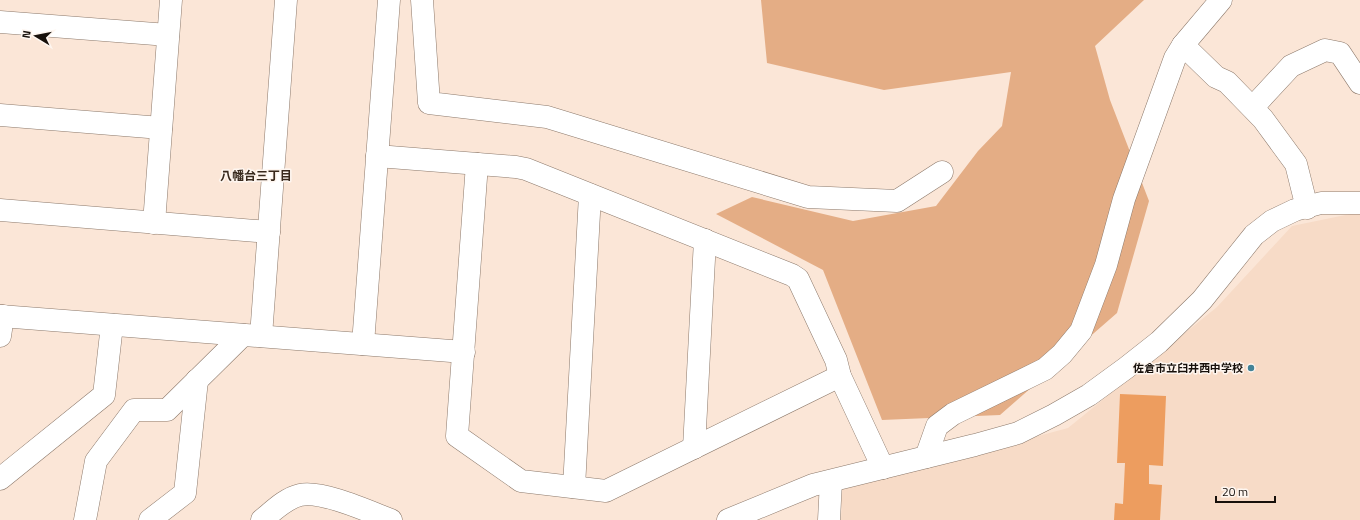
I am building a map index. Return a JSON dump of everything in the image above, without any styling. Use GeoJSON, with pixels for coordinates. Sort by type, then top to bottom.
{"type":"FeatureCollection","features":[{"type":"Feature","properties":{"kind":"street"},"geometry":{"type":"LineString","coordinates":[[154,223],[171,0]]}},
{"type":"Feature","properties":{"kind":"street"},"geometry":{"type":"LineString","coordinates":[[85,520],[96,461],[134,410],[167,410],[197,380],[252,336],[269,232],[286,0]]}},
{"type":"Feature","properties":{"kind":"street"},"geometry":{"type":"LineString","coordinates":[[363,344],[389,0]]}},
{"type":"Feature","properties":{"kind":"street"},"geometry":{"type":"LineString","coordinates":[[422,0],[429,102],[547,117],[808,197],[897,201],[942,172]]}},
{"type":"Feature","properties":{"kind":"street"},"geometry":{"type":"LineString","coordinates":[[926,457],[937,426],[953,414],[1045,369],[1062,354],[1081,331],[1106,266],[1127,192],[1175,58],[1183,45],[1221,0]]}},
{"type":"Feature","properties":{"kind":"street"},"geometry":{"type":"LineString","coordinates":[[0,22],[168,35]]}},
{"type":"Feature","properties":{"kind":"street"},"geometry":{"type":"LineString","coordinates":[[1183,45],[1216,77],[1227,82],[1263,119],[1296,164],[1307,208]]}},
{"type":"Feature","properties":{"kind":"street"},"geometry":{"type":"LineString","coordinates":[[1252,107],[1291,66],[1325,50],[1340,53],[1360,83]]}},
{"type":"Feature","properties":{"kind":"street"},"geometry":{"type":"LineString","coordinates":[[0,115],[161,128]]}},
{"type":"Feature","properties":{"kind":"street"},"geometry":{"type":"LineString","coordinates":[[377,156],[526,169],[792,275],[798,279],[836,360],[840,376],[883,468]]}},
{"type":"Feature","properties":{"kind":"street"},"geometry":{"type":"LineString","coordinates":[[477,164],[457,436],[521,481],[606,491],[840,376]]}},
{"type":"Feature","properties":{"kind":"street"},"geometry":{"type":"LineString","coordinates":[[574,487],[590,195]]}},
{"type":"Feature","properties":{"kind":"street"},"geometry":{"type":"LineString","coordinates":[[728,520],[813,485],[1018,433],[1054,415],[1089,395],[1126,368],[1164,337],[1202,300],[1254,235],[1272,221],[1296,210],[1322,203],[1360,203]]}},
{"type":"Feature","properties":{"kind":"street"},"geometry":{"type":"LineString","coordinates":[[0,210],[269,232]]}},
{"type":"Feature","properties":{"kind":"street"},"geometry":{"type":"LineString","coordinates":[[694,448],[705,240]]}},
{"type":"Feature","properties":{"kind":"street"},"geometry":{"type":"LineString","coordinates":[[1,323],[112,325],[464,352]]}},
{"type":"Feature","properties":{"kind":"street"},"geometry":{"type":"LineString","coordinates":[[0,479],[104,395],[112,325]]}},
{"type":"Feature","properties":{"kind":"street"},"geometry":{"type":"LineString","coordinates":[[150,520],[185,493],[197,380]]}},
{"type":"Feature","properties":{"kind":"street"},"geometry":{"type":"LineString","coordinates":[[829,520],[831,481]]}},
{"type":"Feature","properties":{"kind":"street"},"geometry":{"type":"LineString","coordinates":[[262,520],[288,500],[301,495],[316,495],[333,499],[391,520]]}},
{"type":"Feature","properties":{"kind":"shaded area"},"geometry":{"type":"Polygon","coordinates":[[[761,0],[1144,0],[1095,46],[1110,100],[1149,201],[1117,313],[1000,415],[882,420],[823,270],[716,214],[752,197],[853,221],[936,206],[978,151],[1002,126],[1011,72],[884,90],[767,63],[761,0]]]}},
{"type":"Feature","properties":{"kind":"shaded area","name":"佐倉市立臼井西中学校"},"geometry":{"type":"Polygon","coordinates":[[[1360,212],[1360,520],[841,520],[842,489],[1068,428],[1217,307],[1292,226],[1360,212]]]}},
{"type":"Feature","properties":{"kind":"building"},"geometry":{"type":"Polygon","coordinates":[[[1120,394],[1166,396],[1163,466],[1149,465],[1149,484],[1162,485],[1160,520],[1114,520],[1115,503],[1123,504],[1125,463],[1117,463],[1120,394]]]}},
{"type":"Feature","properties":{"kind":"place","name":"佐倉市立臼井西中学校"},"geometry":{"type":"Point","coordinates":[1251,368]}},
{"type":"Feature","properties":{"kind":"district","name":"八幡台三丁目"},"geometry":{"type":"Point","coordinates":[256,176]}}]}
